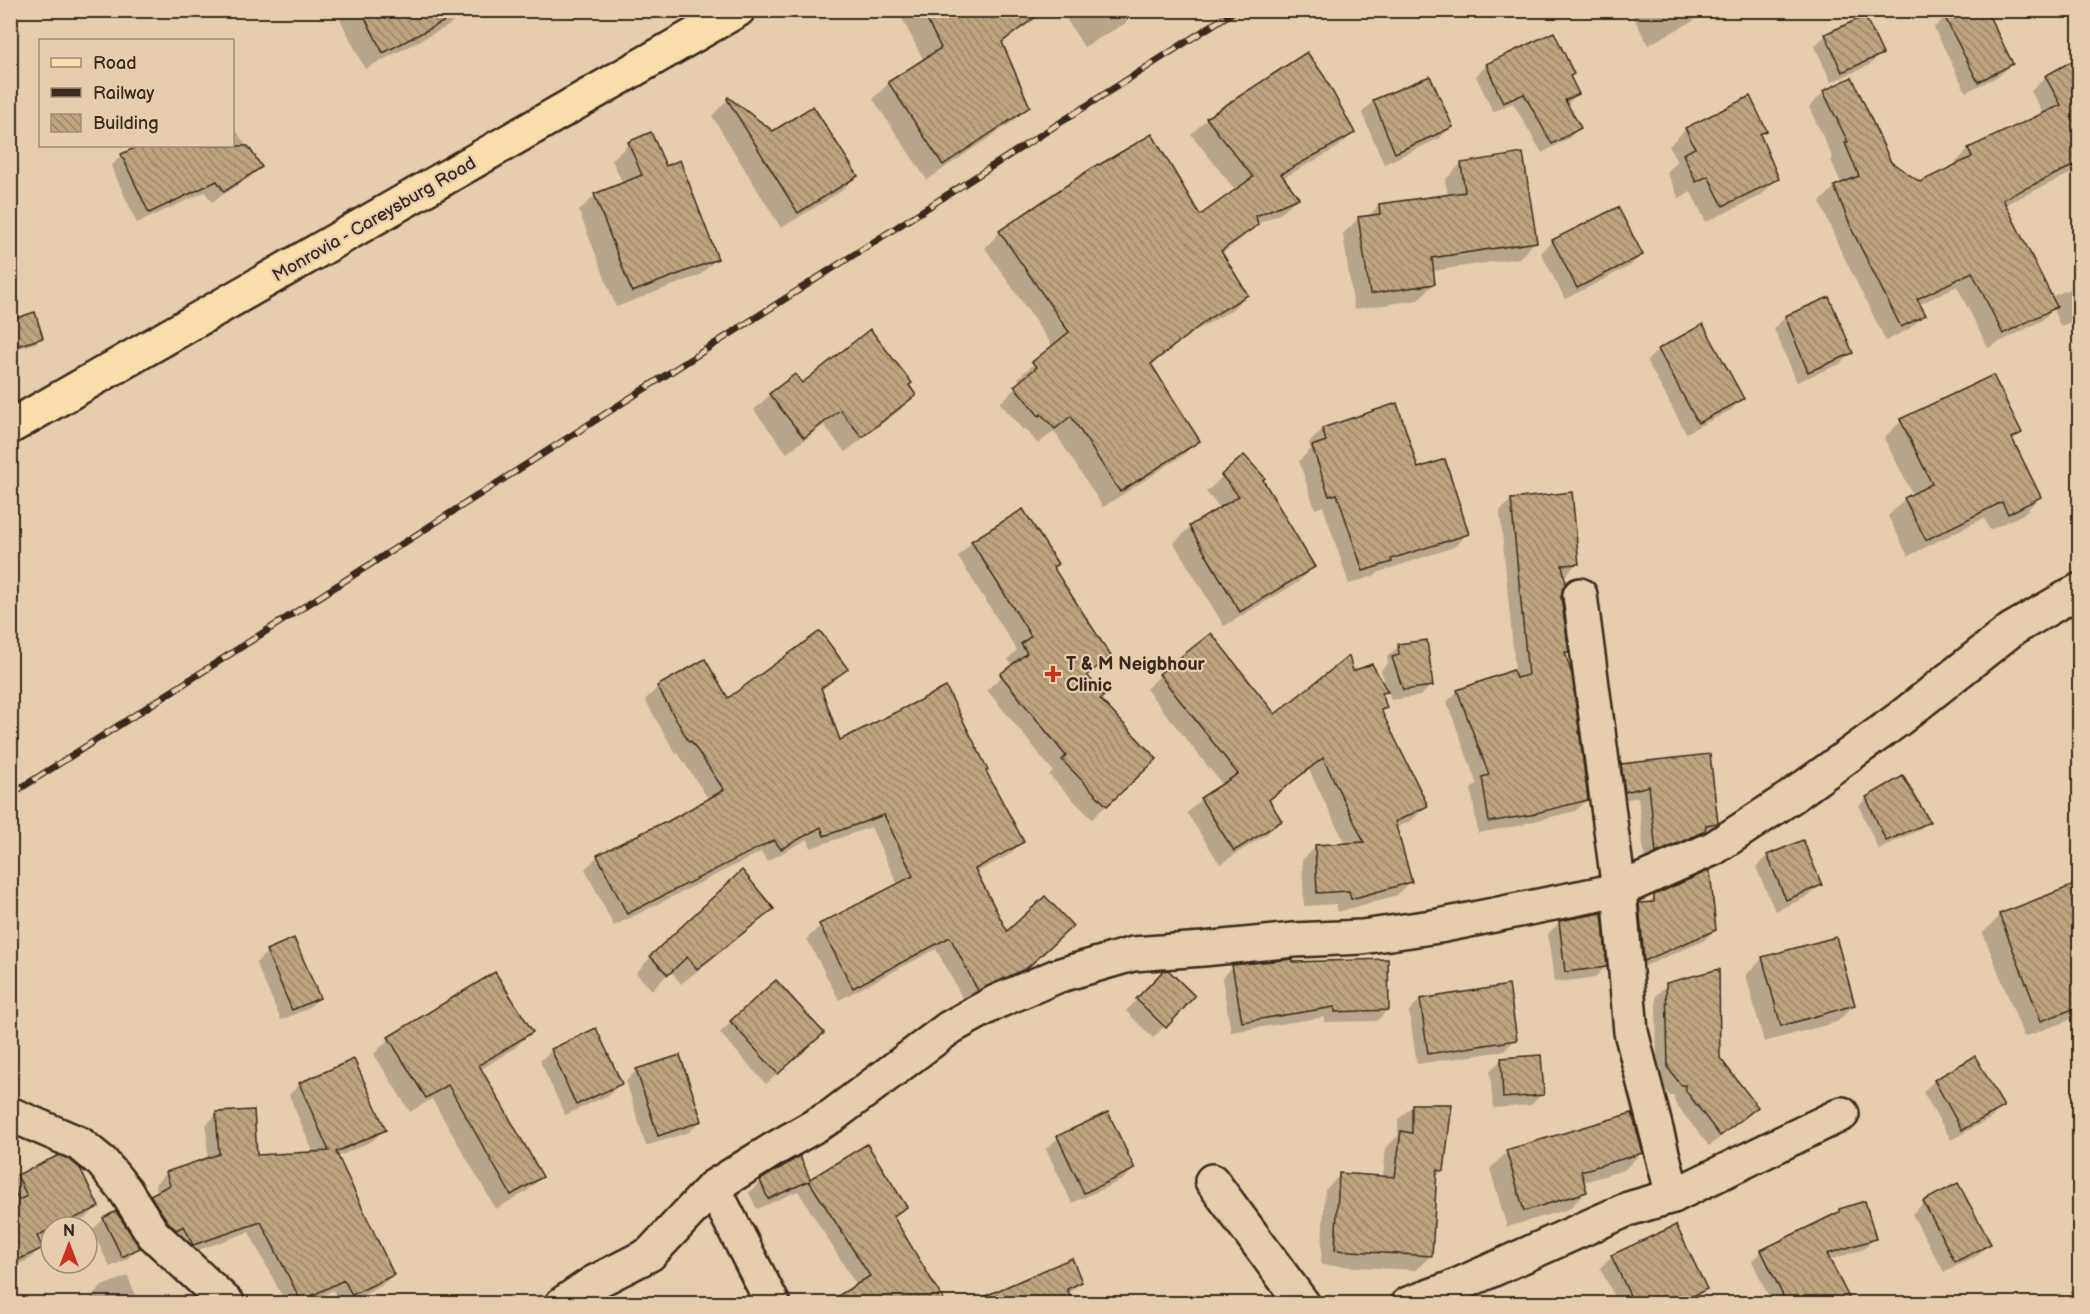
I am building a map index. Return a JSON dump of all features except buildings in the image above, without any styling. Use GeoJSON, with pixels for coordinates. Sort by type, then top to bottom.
{"type":"FeatureCollection","features":[{"type":"Feature","properties":{"kind":"main road","name":"Monrovia - Careysburg Road"},"geometry":{"type":"LineString","coordinates":[[10,427],[738,10]]}},
{"type":"Feature","properties":{"kind":"street"},"geometry":{"type":"LineString","coordinates":[[562,1304],[593,1283],[650,1254],[713,1187],[832,1116],[949,1028],[996,1002],[1057,976],[1132,954],[1294,940],[1362,937],[1439,926],[1619,890],[1714,848],[1791,797],[1899,719],[2010,630],[2079,590]]}},
{"type":"Feature","properties":{"kind":"street"},"geometry":{"type":"LineString","coordinates":[[1580,595],[1619,890],[1631,1032],[1673,1196]]}},
{"type":"Feature","properties":{"kind":"street"},"geometry":{"type":"LineString","coordinates":[[10,1114],[80,1144],[95,1156],[125,1190],[153,1233],[228,1304]]}},
{"type":"Feature","properties":{"kind":"street"},"geometry":{"type":"LineString","coordinates":[[1408,1304],[1447,1290],[1628,1209],[1673,1196],[1842,1114]]}},
{"type":"Feature","properties":{"kind":"street"},"geometry":{"type":"LineString","coordinates":[[1212,1181],[1303,1304]]}},
{"type":"Feature","properties":{"kind":"street"},"geometry":{"type":"LineString","coordinates":[[713,1187],[773,1304]]}},
{"type":"Feature","properties":{"kind":"railway"},"geometry":{"type":"LineString","coordinates":[[10,795],[1236,10]]}},
{"type":"Feature","properties":{"kind":"place","name":"T & M Neigbhour Clinic"},"geometry":{"type":"Point","coordinates":[1053,674]}}]}
